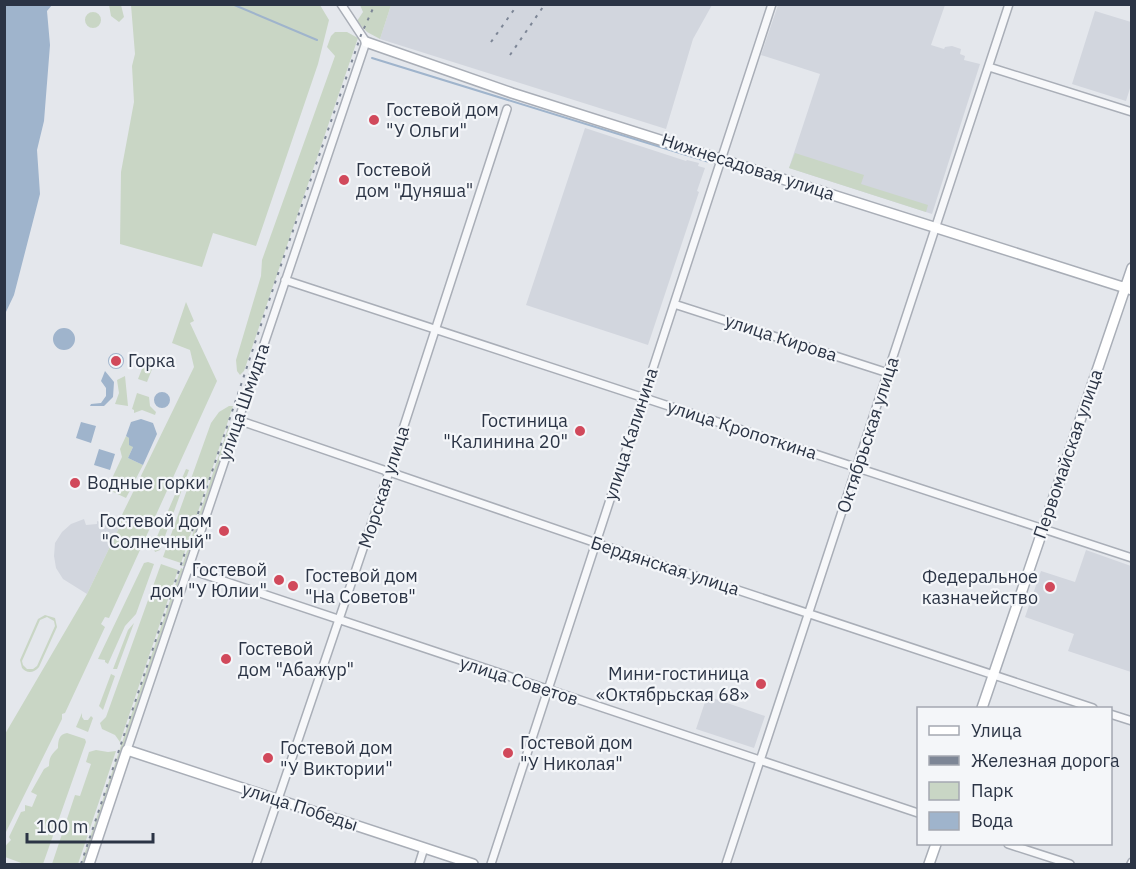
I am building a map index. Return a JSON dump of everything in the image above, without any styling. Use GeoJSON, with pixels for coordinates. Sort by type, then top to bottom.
{"type":"FeatureCollection","features":[{"type":"Feature","properties":{"kind":"street"},"geometry":{"type":"LineString","coordinates":[[341,4],[366,42]]}},
{"type":"Feature","properties":{"kind":"street","name":"улица Калинина"},"geometry":{"type":"LineString","coordinates":[[491,864],[772,4]]}},
{"type":"Feature","properties":{"kind":"street","name":"Октябрьская улица"},"geometry":{"type":"LineString","coordinates":[[726,864],[1010,4]]}},
{"type":"Feature","properties":{"kind":"street","name":"Нижнесадовая улица"},"geometry":{"type":"LineString","coordinates":[[366,42],[512,93],[1128,288]]}},
{"type":"Feature","properties":{"kind":"street","name":"улица Шмидта"},"geometry":{"type":"LineString","coordinates":[[88,864],[366,42]]}},
{"type":"Feature","properties":{"kind":"street"},"geometry":{"type":"LineString","coordinates":[[989,66],[1131,112]]}},
{"type":"Feature","properties":{"kind":"street","name":"Морская улица"},"geometry":{"type":"LineString","coordinates":[[256,864],[389,472],[507,109]]}},
{"type":"Feature","properties":{"kind":"street","name":"Первомайская улица"},"geometry":{"type":"LineString","coordinates":[[982,707],[1128,288],[1131,268]]}},
{"type":"Feature","properties":{"kind":"street","name":"улица Кропоткина"},"geometry":{"type":"LineString","coordinates":[[285,280],[1131,558]]}},
{"type":"Feature","properties":{"kind":"street","name":"улица Кирова"},"geometry":{"type":"LineString","coordinates":[[674,304],[888,373]]}},
{"type":"Feature","properties":{"kind":"street","name":"Бердянская улица"},"geometry":{"type":"LineString","coordinates":[[238,420],[596,543],[1090,707]]}},
{"type":"Feature","properties":{"kind":"street","name":"улица Советов"},"geometry":{"type":"LineString","coordinates":[[188,569],[917,813]]}},
{"type":"Feature","properties":{"kind":"street"},"geometry":{"type":"LineString","coordinates":[[1112,715],[1131,721]]}},
{"type":"Feature","properties":{"kind":"street","name":"улица Победы"},"geometry":{"type":"LineString","coordinates":[[127,750],[472,864]]}},
{"type":"Feature","properties":{"kind":"street"},"geometry":{"type":"LineString","coordinates":[[928,864],[935,845]]}},
{"type":"Feature","properties":{"kind":"street"},"geometry":{"type":"LineString","coordinates":[[1014,845],[1070,864]]}},
{"type":"Feature","properties":{"kind":"street"},"geometry":{"type":"LineString","coordinates":[[418,864],[424,848]]}},
{"type":"Feature","properties":{"kind":"shaded area"},"geometry":{"type":"Polygon","coordinates":[[[391,5],[712,5],[693,39],[666,129],[380,39],[391,5]]]}},
{"type":"Feature","properties":{"kind":"shaded area"},"geometry":{"type":"Polygon","coordinates":[[[778,5],[945,5],[931,45],[944,49],[952,46],[961,49],[960,54],[965,56],[964,60],[980,64],[932,214],[789,168],[820,74],[761,55],[778,5]]]}},
{"type":"Feature","properties":{"kind":"shaded area"},"geometry":{"type":"Polygon","coordinates":[[[1095,11],[1131,22],[1131,85],[1126,101],[1072,84],[1095,11]]]}},
{"type":"Feature","properties":{"kind":"shaded area"},"geometry":{"type":"Polygon","coordinates":[[[585,128],[686,161],[699,163],[698,166],[705,168],[648,345],[526,305],[585,128]]]}},
{"type":"Feature","properties":{"kind":"shaded area"},"geometry":{"type":"Polygon","coordinates":[[[84,519],[86,525],[97,524],[97,521],[119,528],[87,594],[63,579],[56,568],[54,556],[55,543],[62,532],[71,524],[84,519]]]}},
{"type":"Feature","properties":{"kind":"shaded area"},"geometry":{"type":"Polygon","coordinates":[[[1086,550],[1131,566],[1131,672],[1068,651],[1074,634],[1025,617],[1041,571],[1075,582],[1086,550]]]}},
{"type":"Feature","properties":{"kind":"shaded area"},"geometry":{"type":"Polygon","coordinates":[[[707,696],[765,716],[754,748],[696,729],[707,696]]]}},
{"type":"Feature","properties":{"kind":"green space"},"geometry":{"type":"Polygon","coordinates":[[[109,5],[121,5],[124,17],[119,22],[111,16],[109,5]]]}},
{"type":"Feature","properties":{"kind":"green space"},"geometry":{"type":"Polygon","coordinates":[[[131,5],[320,5],[329,20],[318,64],[256,246],[213,233],[202,267],[120,244],[121,172],[134,102],[132,66],[135,54],[131,5]]]}},
{"type":"Feature","properties":{"kind":"green space"},"geometry":{"type":"Polygon","coordinates":[[[360,5],[391,5],[380,39],[367,32],[357,21],[363,12],[360,5]]]}},
{"type":"Feature","properties":{"kind":"green space"},"geometry":{"type":"Polygon","coordinates":[[[93,12],[99,14],[101,20],[99,26],[93,28],[87,26],[85,20],[87,14],[93,12]]]}},
{"type":"Feature","properties":{"kind":"green space"},"geometry":{"type":"Polygon","coordinates":[[[335,32],[347,32],[358,38],[244,371],[240,375],[237,371],[236,360],[261,276],[262,260],[335,56],[327,47],[335,32]]]}},
{"type":"Feature","properties":{"kind":"green space"},"geometry":{"type":"Polygon","coordinates":[[[795,153],[864,175],[861,184],[928,205],[926,212],[789,168],[795,153]]]}},
{"type":"Feature","properties":{"kind":"green space"},"geometry":{"type":"Polygon","coordinates":[[[186,302],[194,321],[190,323],[217,381],[109,618],[105,617],[101,624],[105,627],[65,713],[62,714],[62,719],[5,834],[5,734],[87,594],[119,528],[118,523],[194,367],[190,350],[172,343],[186,302]]]}},
{"type":"Feature","properties":{"kind":"green space"},"geometry":{"type":"Polygon","coordinates":[[[147,356],[156,359],[147,382],[138,379],[147,356]]]}},
{"type":"Feature","properties":{"kind":"green space"},"geometry":{"type":"Polygon","coordinates":[[[125,376],[128,406],[115,404],[119,393],[117,380],[125,376]]]}},
{"type":"Feature","properties":{"kind":"green space"},"geometry":{"type":"Polygon","coordinates":[[[137,393],[149,397],[150,406],[156,412],[155,415],[142,410],[134,413],[132,409],[137,393]]]}},
{"type":"Feature","properties":{"kind":"green space"},"geometry":{"type":"Polygon","coordinates":[[[233,406],[181,563],[163,557],[211,423],[219,412],[233,406]]]}},
{"type":"Feature","properties":{"kind":"green space"},"geometry":{"type":"Polygon","coordinates":[[[229,425],[231,428],[184,566],[182,566],[229,425]]]}},
{"type":"Feature","properties":{"kind":"green space"},"geometry":{"type":"Polygon","coordinates":[[[126,436],[133,447],[128,458],[143,465],[126,498],[107,489],[122,457],[120,449],[126,436]]]}},
{"type":"Feature","properties":{"kind":"green space"},"geometry":{"type":"Polygon","coordinates":[[[186,469],[189,470],[160,550],[155,552],[153,546],[186,469]]]}},
{"type":"Feature","properties":{"kind":"green space"},"geometry":{"type":"Polygon","coordinates":[[[144,563],[154,564],[136,614],[125,626],[108,664],[105,660],[98,659],[144,563]]]}},
{"type":"Feature","properties":{"kind":"green space"},"geometry":{"type":"Polygon","coordinates":[[[161,564],[178,570],[120,742],[115,735],[102,729],[100,723],[106,717],[161,564]]]}},
{"type":"Feature","properties":{"kind":"green space"},"geometry":{"type":"Polygon","coordinates":[[[181,568],[183,569],[84,864],[81,864],[181,568]]]}},
{"type":"Feature","properties":{"kind":"green space"},"geometry":{"type":"Polygon","coordinates":[[[45,615],[55,618],[57,627],[39,667],[33,672],[28,672],[22,668],[20,660],[38,619],[45,615]],[[47,617],[40,620],[22,661],[27,669],[37,666],[55,626],[54,621],[47,617]]]}},
{"type":"Feature","properties":{"kind":"green space"},"geometry":{"type":"Polygon","coordinates":[[[134,623],[117,669],[113,669],[128,630],[134,623]]]}},
{"type":"Feature","properties":{"kind":"green space"},"geometry":{"type":"Polygon","coordinates":[[[111,674],[115,676],[103,710],[99,706],[111,674]]]}},
{"type":"Feature","properties":{"kind":"green space"},"geometry":{"type":"Polygon","coordinates":[[[82,713],[84,720],[88,720],[91,716],[93,718],[88,732],[76,727],[82,713]]]}},
{"type":"Feature","properties":{"kind":"green space"},"geometry":{"type":"Polygon","coordinates":[[[67,733],[85,739],[86,742],[43,864],[24,864],[5,857],[5,847],[11,840],[9,837],[21,812],[25,811],[25,805],[32,807],[37,795],[31,792],[44,769],[49,766],[51,756],[58,748],[61,736],[67,733]]]}},
{"type":"Feature","properties":{"kind":"green space"},"geometry":{"type":"Polygon","coordinates":[[[116,751],[78,864],[52,864],[75,795],[80,796],[91,764],[86,762],[89,752],[116,751]]]}},
{"type":"Feature","properties":{"kind":"water"},"geometry":{"type":"Polygon","coordinates":[[[5,4],[52,5],[47,11],[50,45],[44,121],[37,150],[40,194],[14,295],[5,314],[5,4]]]}},
{"type":"Feature","properties":{"kind":"water"},"geometry":{"type":"Polygon","coordinates":[[[64,328],[72,331],[75,339],[72,347],[64,350],[56,347],[53,339],[56,331],[64,328]]]}},
{"type":"Feature","properties":{"kind":"water","name":"Горка"},"geometry":{"type":"Polygon","coordinates":[[[113,353],[119,353],[124,361],[122,367],[113,369],[108,364],[108,358],[113,353]]]}},
{"type":"Feature","properties":{"kind":"water"},"geometry":{"type":"Polygon","coordinates":[[[105,371],[114,382],[113,397],[104,406],[90,406],[101,403],[106,396],[106,388],[101,381],[105,371]]]}},
{"type":"Feature","properties":{"kind":"water"},"geometry":{"type":"Polygon","coordinates":[[[159,392],[165,392],[170,400],[168,406],[159,408],[154,403],[154,397],[159,392]]]}},
{"type":"Feature","properties":{"kind":"water"},"geometry":{"type":"Polygon","coordinates":[[[141,419],[153,423],[157,434],[143,465],[128,458],[133,447],[129,445],[129,438],[126,436],[131,422],[141,419]]]}},
{"type":"Feature","properties":{"kind":"water"},"geometry":{"type":"Polygon","coordinates":[[[81,422],[96,426],[91,443],[76,438],[81,422]]]}},
{"type":"Feature","properties":{"kind":"water"},"geometry":{"type":"Polygon","coordinates":[[[99,449],[115,454],[110,470],[94,465],[99,449]]]}},
{"type":"Feature","properties":{"kind":"waterway"},"geometry":{"type":"LineString","coordinates":[[232,4],[317,40]]}},
{"type":"Feature","properties":{"kind":"waterway"},"geometry":{"type":"LineString","coordinates":[[372,58],[709,162]]}},
{"type":"Feature","properties":{"kind":"railway"},"geometry":{"type":"LineString","coordinates":[[81,864],[279,271],[361,35],[375,4]]}},
{"type":"Feature","properties":{"kind":"railway"},"geometry":{"type":"LineString","coordinates":[[491,42],[518,4]]}},
{"type":"Feature","properties":{"kind":"railway"},"geometry":{"type":"LineString","coordinates":[[510,55],[545,4]]}},
{"type":"Feature","properties":{"kind":"place","name":"Гостевой дом \"У Ольги\""},"geometry":{"type":"Point","coordinates":[374,120]}},
{"type":"Feature","properties":{"kind":"place","name":"Гостевой дом \"Дуняша\""},"geometry":{"type":"Point","coordinates":[344,180]}},
{"type":"Feature","properties":{"kind":"place","name":"Горка"},"geometry":{"type":"Point","coordinates":[116,361]}},
{"type":"Feature","properties":{"kind":"place","name":"Гостиница \"Калинина 20\""},"geometry":{"type":"Point","coordinates":[580,431]}},
{"type":"Feature","properties":{"kind":"place","name":"Водные горки"},"geometry":{"type":"Point","coordinates":[75,483]}},
{"type":"Feature","properties":{"kind":"place","name":"Гостевой дом \"Солнечный\""},"geometry":{"type":"Point","coordinates":[224,531]}},
{"type":"Feature","properties":{"kind":"place","name":"Гостевой дом \"У Юлии\""},"geometry":{"type":"Point","coordinates":[279,580]}},
{"type":"Feature","properties":{"kind":"place","name":"Гостевой дом \"На Советов\""},"geometry":{"type":"Point","coordinates":[293,586]}},
{"type":"Feature","properties":{"kind":"place","name":"Федеральное казначейство"},"geometry":{"type":"Point","coordinates":[1050,587]}},
{"type":"Feature","properties":{"kind":"place","name":"Гостевой дом \"Абажур\""},"geometry":{"type":"Point","coordinates":[226,659]}},
{"type":"Feature","properties":{"kind":"place","name":"Мини-гостиница «Октябрьская 68»"},"geometry":{"type":"Point","coordinates":[761,684]}},
{"type":"Feature","properties":{"kind":"place","name":"Гостевой дом \"У Николая\""},"geometry":{"type":"Point","coordinates":[508,753]}},
{"type":"Feature","properties":{"kind":"place","name":"Гостевой дом \"У Виктории\""},"geometry":{"type":"Point","coordinates":[268,758]}}]}
